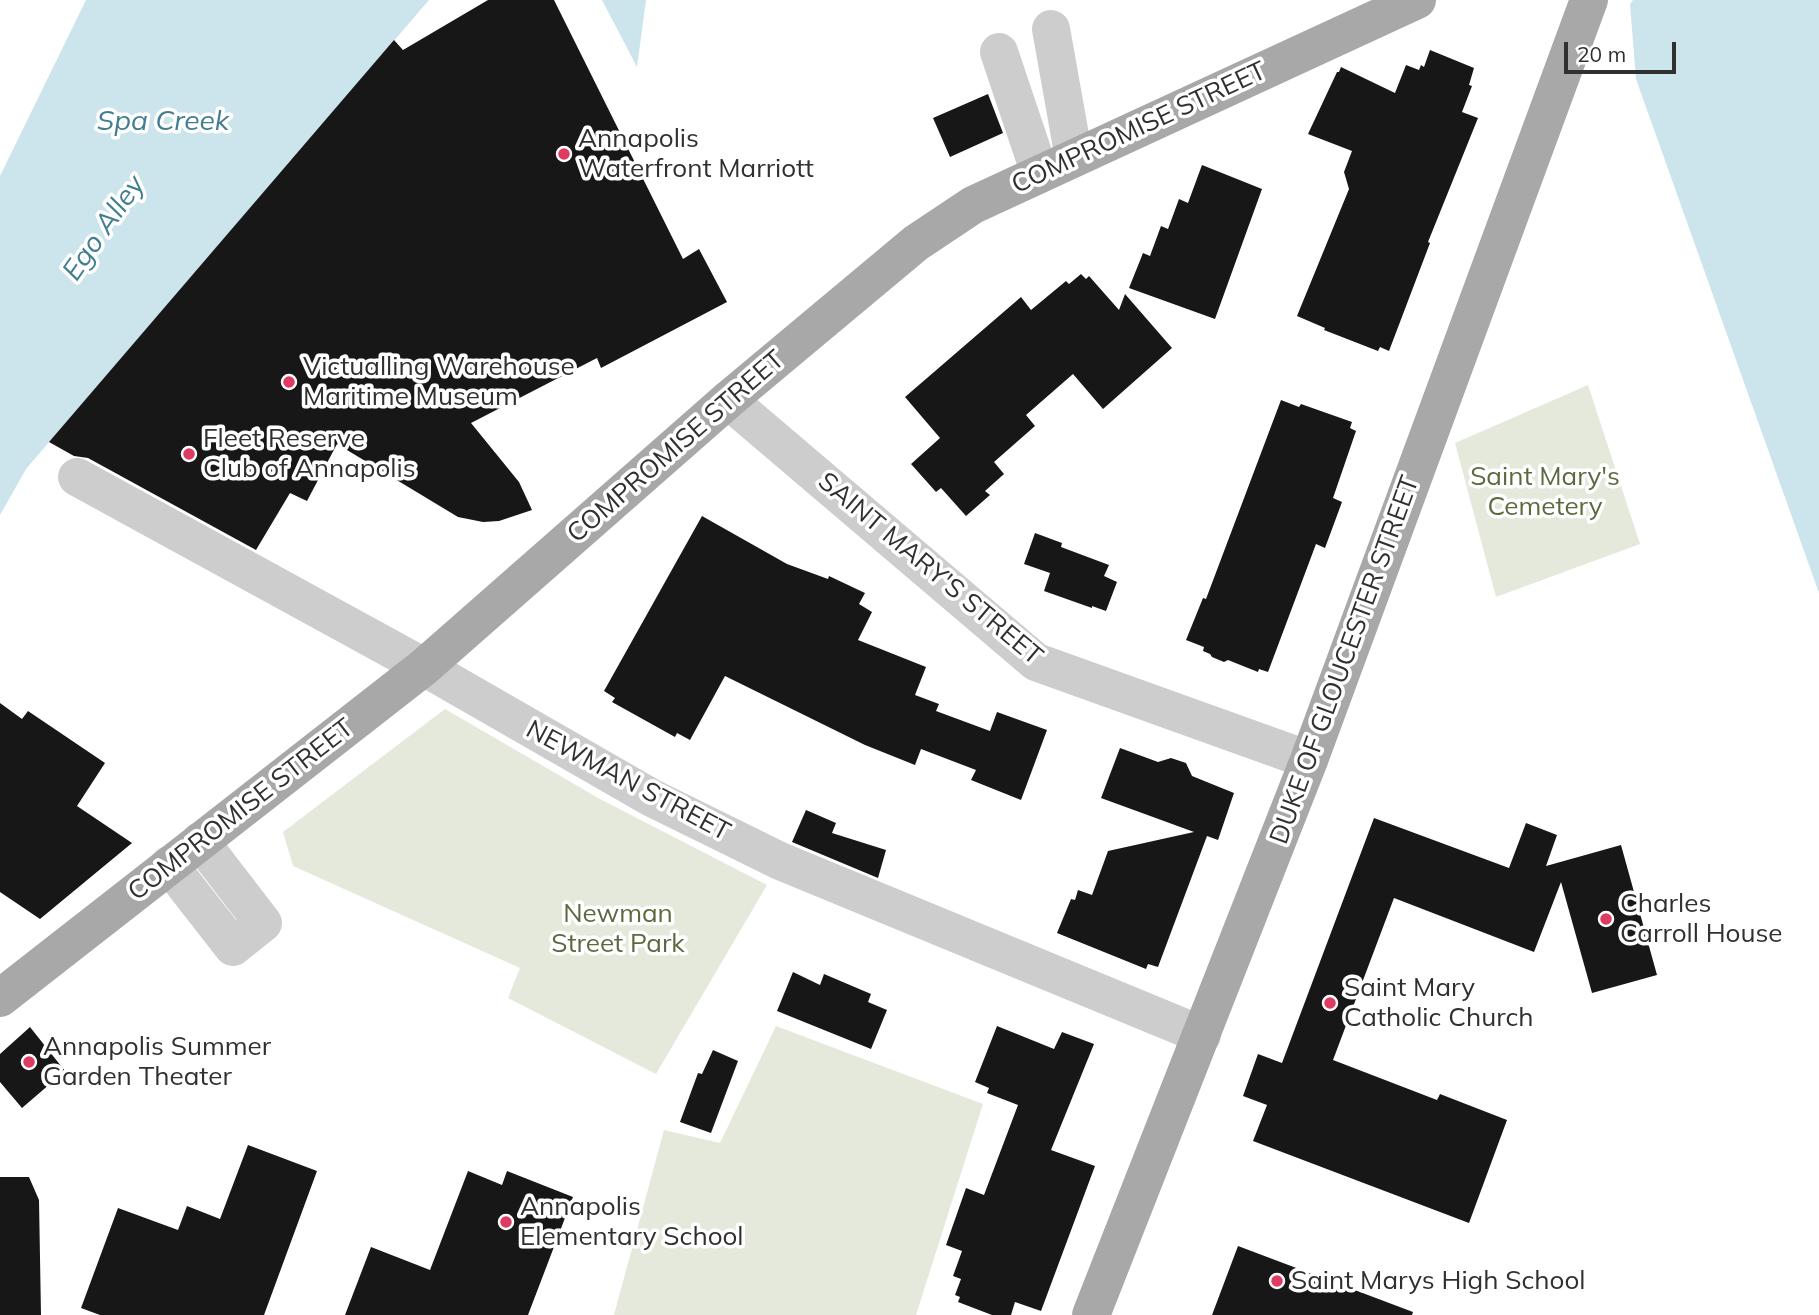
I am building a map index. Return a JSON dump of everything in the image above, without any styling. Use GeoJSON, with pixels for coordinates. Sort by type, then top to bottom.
{"type":"FeatureCollection","features":[{"type":"Feature","properties":{"kind":"main road","name":"COMPROMISE STREET"},"geometry":{"type":"LineString","coordinates":[[3,991],[424,667],[728,400],[916,243],[973,205],[1417,0]]}},
{"type":"Feature","properties":{"kind":"main road","name":"DUKE OF GLOUCESTER STREET"},"geometry":{"type":"LineString","coordinates":[[1091,1315],[1309,760],[1589,0]]}},
{"type":"Feature","properties":{"kind":"street"},"geometry":{"type":"LineString","coordinates":[[1051,29],[1057,166]]}},
{"type":"Feature","properties":{"kind":"street"},"geometry":{"type":"LineString","coordinates":[[999,52],[1057,166]]}},
{"type":"Feature","properties":{"kind":"street","name":"SAINT MARY'S STREET"},"geometry":{"type":"LineString","coordinates":[[728,400],[1036,662],[1309,760]]}},
{"type":"Feature","properties":{"kind":"street","name":"NEWMAN STREET"},"geometry":{"type":"LineString","coordinates":[[77,477],[424,667],[652,798],[779,861],[1202,1035]]}},
{"type":"Feature","properties":{"kind":"street"},"geometry":{"type":"LineString","coordinates":[[169,865],[233,947],[263,923],[200,841]]}},
{"type":"Feature","properties":{"kind":"green space","name":"Saint Mary's Cemetery"},"geometry":{"type":"Polygon","coordinates":[[[1588,385],[1640,544],[1496,597],[1455,443],[1588,385]]]}},
{"type":"Feature","properties":{"kind":"green space","name":"Newman Street Park"},"geometry":{"type":"Polygon","coordinates":[[[445,709],[600,799],[767,885],[656,1074],[508,998],[520,968],[293,866],[283,832],[445,709]]]}},
{"type":"Feature","properties":{"kind":"green space"},"geometry":{"type":"Polygon","coordinates":[[[776,1026],[983,1104],[916,1315],[614,1315],[664,1130],[720,1143],[776,1026]]]}},
{"type":"Feature","properties":{"kind":"water","name":"Spa Creek"},"geometry":{"type":"Polygon","coordinates":[[[86,0],[429,0],[26,469],[0,515],[0,176],[86,0]]]}},
{"type":"Feature","properties":{"kind":"water"},"geometry":{"type":"Polygon","coordinates":[[[602,0],[646,0],[637,67],[602,0]]]}},
{"type":"Feature","properties":{"kind":"water"},"geometry":{"type":"Polygon","coordinates":[[[1633,0],[1819,0],[1819,593],[1636,79],[1630,4],[1633,0]]]}},
{"type":"Feature","properties":{"kind":"building"},"geometry":{"type":"Polygon","coordinates":[[[488,0],[554,0],[683,259],[699,249],[727,302],[601,368],[597,358],[471,423],[519,482],[532,510],[499,521],[483,522],[458,517],[337,444],[307,501],[290,493],[256,550],[88,458],[74,456],[49,442],[394,40],[403,50],[488,0]]]}},
{"type":"Feature","properties":{"kind":"building"},"geometry":{"type":"Polygon","coordinates":[[[1430,50],[1474,68],[1469,85],[1472,86],[1462,112],[1478,118],[1428,242],[1430,243],[1389,351],[1380,347],[1378,351],[1324,330],[1325,328],[1297,316],[1349,189],[1344,172],[1352,151],[1308,134],[1341,67],[1395,93],[1406,65],[1419,70],[1421,65],[1424,67],[1430,50]]]}},
{"type":"Feature","properties":{"kind":"building"},"geometry":{"type":"Polygon","coordinates":[[[988,94],[1003,133],[950,157],[933,118],[988,94]]]}},
{"type":"Feature","properties":{"kind":"building"},"geometry":{"type":"Polygon","coordinates":[[[1202,165],[1262,189],[1215,319],[1129,288],[1143,253],[1150,256],[1161,226],[1168,229],[1179,199],[1188,203],[1202,165]]]}},
{"type":"Feature","properties":{"kind":"building"},"geometry":{"type":"Polygon","coordinates":[[[1081,274],[1086,279],[1089,276],[1119,310],[1125,294],[1172,348],[1103,409],[1073,374],[1026,415],[1035,426],[994,462],[1004,474],[985,491],[990,495],[966,516],[941,488],[936,492],[911,464],[940,438],[905,397],[1021,297],[1031,310],[1066,281],[1069,284],[1081,274]]]}},
{"type":"Feature","properties":{"kind":"building"},"geometry":{"type":"Polygon","coordinates":[[[1281,400],[1352,422],[1350,428],[1356,431],[1333,498],[1342,502],[1325,548],[1316,544],[1268,672],[1259,669],[1258,672],[1228,660],[1224,662],[1212,657],[1203,651],[1204,647],[1186,640],[1203,598],[1206,599],[1281,400]]]}},
{"type":"Feature","properties":{"kind":"building"},"geometry":{"type":"Polygon","coordinates":[[[702,516],[787,564],[828,579],[829,576],[865,593],[859,604],[872,612],[858,640],[926,667],[915,695],[939,704],[936,711],[990,731],[997,712],[1047,730],[1021,800],[971,780],[976,770],[921,749],[915,765],[865,745],[725,676],[690,740],[677,733],[675,737],[612,702],[615,698],[604,691],[702,516]]]}},
{"type":"Feature","properties":{"kind":"building"},"geometry":{"type":"Polygon","coordinates":[[[1035,533],[1062,543],[1061,547],[1109,565],[1104,576],[1117,582],[1106,611],[1044,591],[1050,573],[1024,564],[1035,533]]]}},
{"type":"Feature","properties":{"kind":"building"},"geometry":{"type":"Polygon","coordinates":[[[0,703],[22,719],[28,711],[105,763],[77,806],[132,843],[40,919],[0,892],[0,703]]]}},
{"type":"Feature","properties":{"kind":"building"},"geometry":{"type":"Polygon","coordinates":[[[1120,748],[1158,762],[1171,758],[1186,763],[1192,776],[1234,793],[1218,840],[1207,836],[1158,967],[1148,964],[1146,969],[1057,933],[1071,899],[1075,900],[1078,890],[1092,895],[1108,851],[1194,832],[1101,798],[1120,748]]]}},
{"type":"Feature","properties":{"kind":"building"},"geometry":{"type":"Polygon","coordinates":[[[806,810],[836,823],[832,833],[886,850],[878,878],[792,842],[806,810]]]}},
{"type":"Feature","properties":{"kind":"building","name":"Saint Mary Catholic Church"},"geometry":{"type":"Polygon","coordinates":[[[1374,818],[1509,868],[1526,823],[1557,835],[1546,866],[1621,845],[1657,975],[1592,993],[1561,882],[1534,952],[1394,898],[1333,1060],[1437,1100],[1440,1094],[1507,1120],[1469,1223],[1253,1141],[1267,1105],[1243,1096],[1258,1054],[1282,1063],[1374,818]]]}},
{"type":"Feature","properties":{"kind":"building"},"geometry":{"type":"Polygon","coordinates":[[[793,972],[820,985],[824,974],[871,994],[868,1002],[887,1010],[871,1049],[777,1011],[793,972]]]}},
{"type":"Feature","properties":{"kind":"building"},"geometry":{"type":"Polygon","coordinates":[[[997,1026],[1054,1049],[1062,1032],[1094,1044],[1051,1150],[1095,1166],[1041,1311],[1015,1302],[1011,1315],[992,1315],[958,1302],[960,1297],[955,1295],[961,1279],[953,1276],[962,1251],[946,1245],[966,1188],[984,1195],[1018,1105],[987,1093],[989,1088],[975,1082],[997,1026]]]}},
{"type":"Feature","properties":{"kind":"building","name":"Annapolis Summer Garden Theater"},"geometry":{"type":"Polygon","coordinates":[[[30,1027],[65,1071],[22,1108],[0,1082],[0,1054],[30,1027]]]}},
{"type":"Feature","properties":{"kind":"building"},"geometry":{"type":"Polygon","coordinates":[[[713,1050],[738,1061],[711,1133],[680,1122],[698,1073],[702,1074],[713,1050]]]}},
{"type":"Feature","properties":{"kind":"building"},"geometry":{"type":"Polygon","coordinates":[[[248,1145],[317,1171],[264,1315],[100,1315],[81,1308],[118,1208],[178,1230],[187,1206],[220,1219],[248,1145]]]}},
{"type":"Feature","properties":{"kind":"building","name":"Annapolis Elementary School"},"geometry":{"type":"Polygon","coordinates":[[[468,1171],[502,1185],[507,1171],[573,1197],[528,1315],[345,1315],[371,1247],[430,1270],[468,1171]]]}},
{"type":"Feature","properties":{"kind":"building"},"geometry":{"type":"Polygon","coordinates":[[[0,1177],[29,1177],[39,1200],[41,1315],[0,1315],[0,1177]]]}},
{"type":"Feature","properties":{"kind":"building","name":"Saint Marys High School"},"geometry":{"type":"Polygon","coordinates":[[[1238,1246],[1413,1312],[1412,1315],[1212,1315],[1238,1246]]]}},
{"type":"Feature","properties":{"kind":"place","name":"Annapolis Waterfront Marriott"},"geometry":{"type":"Point","coordinates":[564,154]}},
{"type":"Feature","properties":{"kind":"place","name":"Victualling Warehouse Maritime Museum"},"geometry":{"type":"Point","coordinates":[289,382]}},
{"type":"Feature","properties":{"kind":"place","name":"Fleet Reserve Club of Annapolis"},"geometry":{"type":"Point","coordinates":[189,454]}},
{"type":"Feature","properties":{"kind":"place","name":"Charles Carroll House"},"geometry":{"type":"Point","coordinates":[1606,919]}},
{"type":"Feature","properties":{"kind":"place","name":"Saint Mary Catholic Church"},"geometry":{"type":"Point","coordinates":[1330,1003]}},
{"type":"Feature","properties":{"kind":"place","name":"Annapolis Summer Garden Theater"},"geometry":{"type":"Point","coordinates":[29,1062]}},
{"type":"Feature","properties":{"kind":"place","name":"Annapolis Elementary School"},"geometry":{"type":"Point","coordinates":[506,1222]}},
{"type":"Feature","properties":{"kind":"place","name":"Saint Marys High School"},"geometry":{"type":"Point","coordinates":[1277,1281]}},
{"type":"Feature","properties":{"kind":"water label","name":"Ego Alley"},"geometry":{"type":"Point","coordinates":[104,228]}}]}
